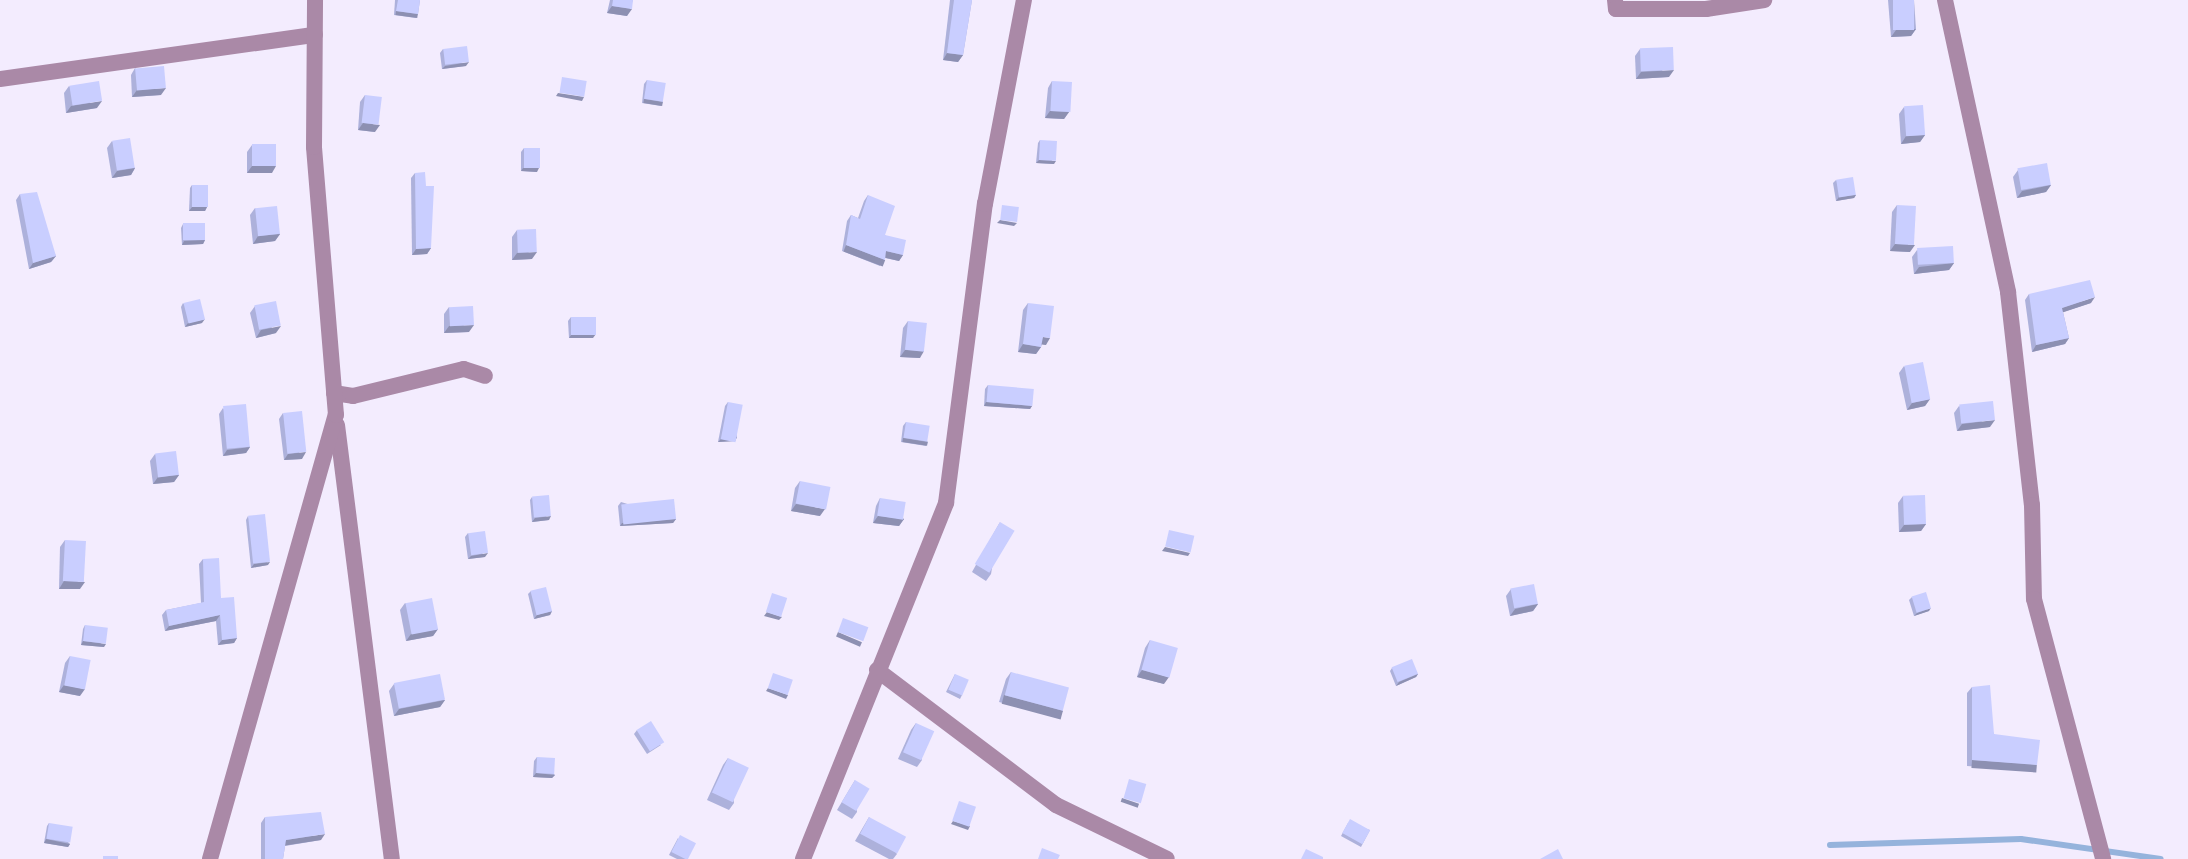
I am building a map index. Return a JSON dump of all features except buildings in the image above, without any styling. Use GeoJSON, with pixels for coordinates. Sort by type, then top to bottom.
{"type":"FeatureCollection","features":[{"type":"Feature","properties":{"kind":"street"},"geometry":{"type":"LineString","coordinates":[[315,0],[314,147],[334,393],[392,859]]}},
{"type":"Feature","properties":{"kind":"street"},"geometry":{"type":"LineString","coordinates":[[803,859],[946,503],[985,204],[1024,0]]}},
{"type":"Feature","properties":{"kind":"street"},"geometry":{"type":"LineString","coordinates":[[1615,0],[1616,9],[1706,9],[1764,0]]}},
{"type":"Feature","properties":{"kind":"street"},"geometry":{"type":"LineString","coordinates":[[1945,0],[2008,292],[2032,505],[2034,599],[2090,824],[2103,851]]}},
{"type":"Feature","properties":{"kind":"street"},"geometry":{"type":"LineString","coordinates":[[0,79],[315,35]]}},
{"type":"Feature","properties":{"kind":"street"},"geometry":{"type":"LineString","coordinates":[[334,393],[353,396],[464,369],[485,376]]}},
{"type":"Feature","properties":{"kind":"street"},"geometry":{"type":"LineString","coordinates":[[210,859],[336,415]]}},
{"type":"Feature","properties":{"kind":"street"},"geometry":{"type":"LineString","coordinates":[[877,670],[1056,805],[1167,859]]}},
{"type":"Feature","properties":{"kind":"waterway"},"geometry":{"type":"LineString","coordinates":[[1830,845],[2021,839],[2161,859]]}}]}
